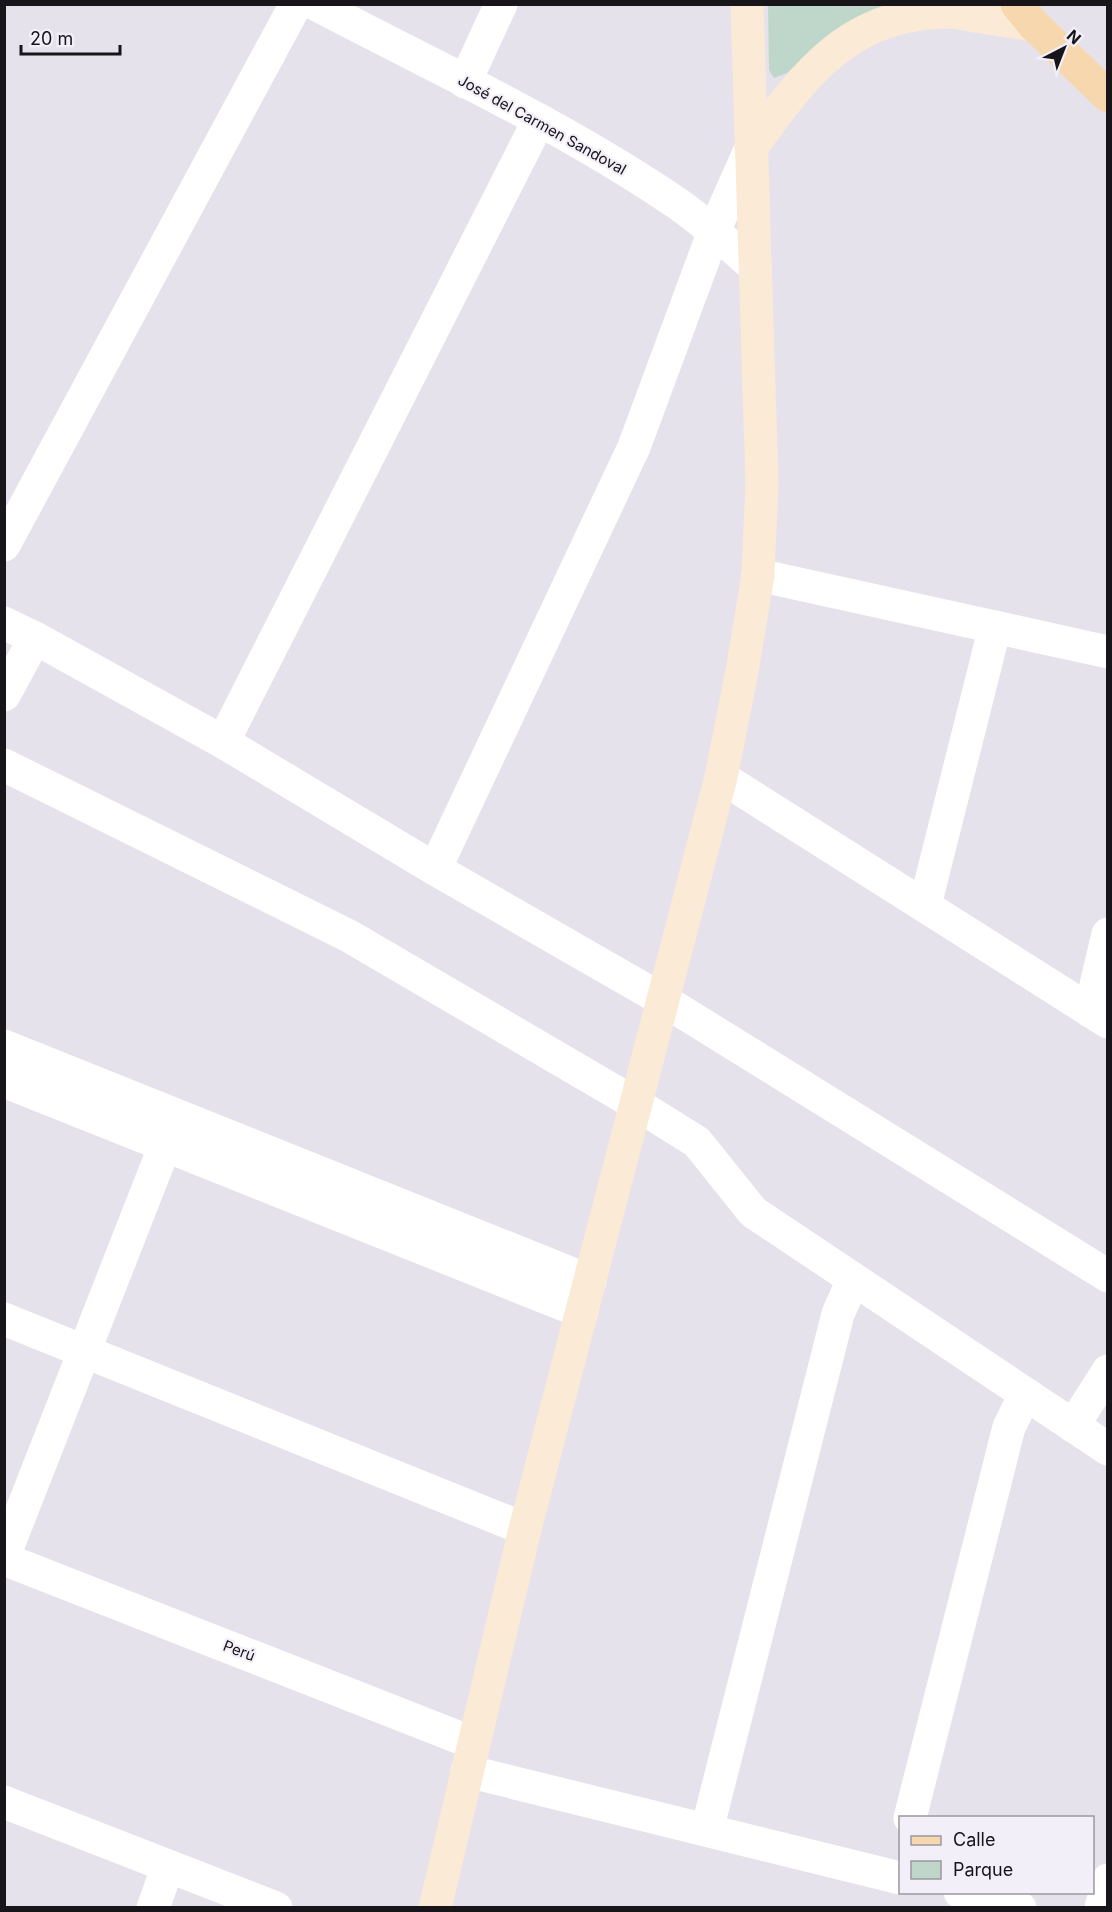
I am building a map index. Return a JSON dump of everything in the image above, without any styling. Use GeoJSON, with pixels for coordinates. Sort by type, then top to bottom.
{"type":"FeatureCollection","features":[{"type":"Feature","properties":{"kind":"main road"},"geometry":{"type":"LineString","coordinates":[[1025,15],[1107,96]]}},
{"type":"Feature","properties":{"kind":"street"},"geometry":{"type":"LineString","coordinates":[[4,545],[297,4]]}},
{"type":"Feature","properties":{"kind":"street","name":"José del Carmen Sandoval"},"geometry":{"type":"LineString","coordinates":[[315,4],[539,120],[607,158],[679,205],[714,231],[755,267]]}},
{"type":"Feature","properties":{"kind":"street"},"geometry":{"type":"LineString","coordinates":[[465,82],[501,4]]}},
{"type":"Feature","properties":{"kind":"street"},"geometry":{"type":"LineString","coordinates":[[435,1908],[525,1529],[721,777],[758,575],[762,483],[747,4]]}},
{"type":"Feature","properties":{"kind":"street"},"geometry":{"type":"LineString","coordinates":[[435,869],[634,447],[714,231],[751,148],[782,104],[825,57],[859,33],[904,16],[950,12],[1025,15]]}},
{"type":"Feature","properties":{"kind":"street"},"geometry":{"type":"LineString","coordinates":[[223,742],[539,120]]}},
{"type":"Feature","properties":{"kind":"street"},"geometry":{"type":"LineString","coordinates":[[758,575],[1107,652]]}},
{"type":"Feature","properties":{"kind":"street"},"geometry":{"type":"LineString","coordinates":[[4,623],[223,742],[435,869],[663,1000],[1107,1276]]}},
{"type":"Feature","properties":{"kind":"street"},"geometry":{"type":"LineString","coordinates":[[925,905],[995,627]]}},
{"type":"Feature","properties":{"kind":"street"},"geometry":{"type":"LineString","coordinates":[[4,695],[35,638]]}},
{"type":"Feature","properties":{"kind":"street"},"geometry":{"type":"LineString","coordinates":[[4,765],[349,936],[636,1104],[697,1142],[753,1212],[1107,1449]]}},
{"type":"Feature","properties":{"kind":"street"},"geometry":{"type":"LineString","coordinates":[[721,777],[1099,1017],[1107,934]]}},
{"type":"Feature","properties":{"kind":"street"},"geometry":{"type":"LineString","coordinates":[[4,1046],[177,1115],[586,1296]]}},
{"type":"Feature","properties":{"kind":"street"},"geometry":{"type":"LineString","coordinates":[[4,1081],[165,1145],[586,1296]]}},
{"type":"Feature","properties":{"kind":"street"},"geometry":{"type":"LineString","coordinates":[[4,1558],[177,1115]]}},
{"type":"Feature","properties":{"kind":"street"},"geometry":{"type":"LineString","coordinates":[[707,1830],[838,1314],[853,1280]]}},
{"type":"Feature","properties":{"kind":"street"},"geometry":{"type":"LineString","coordinates":[[4,1319],[525,1529]]}},
{"type":"Feature","properties":{"kind":"street"},"geometry":{"type":"LineString","coordinates":[[1073,1426],[1107,1371]]}},
{"type":"Feature","properties":{"kind":"street"},"geometry":{"type":"LineString","coordinates":[[911,1816],[1009,1427],[1025,1395]]}},
{"type":"Feature","properties":{"kind":"street","name":"Perú"},"geometry":{"type":"LineString","coordinates":[[4,1558],[470,1757],[707,1830],[899,1870]]}},
{"type":"Feature","properties":{"kind":"street"},"geometry":{"type":"LineString","coordinates":[[4,1802],[276,1908]]}},
{"type":"Feature","properties":{"kind":"street"},"geometry":{"type":"LineString","coordinates":[[153,1908],[168,1866]]}},
{"type":"Feature","properties":{"kind":"street"},"geometry":{"type":"LineString","coordinates":[[1101,1908],[1107,1880]]}},
{"type":"Feature","properties":{"kind":"street"},"geometry":{"type":"LineString","coordinates":[[964,1894],[1020,1908]]}},
{"type":"Feature","properties":{"kind":"green space"},"geometry":{"type":"Polygon","coordinates":[[[768,5],[894,5],[821,44],[787,73],[774,78],[769,70],[768,5]]]}}]}
